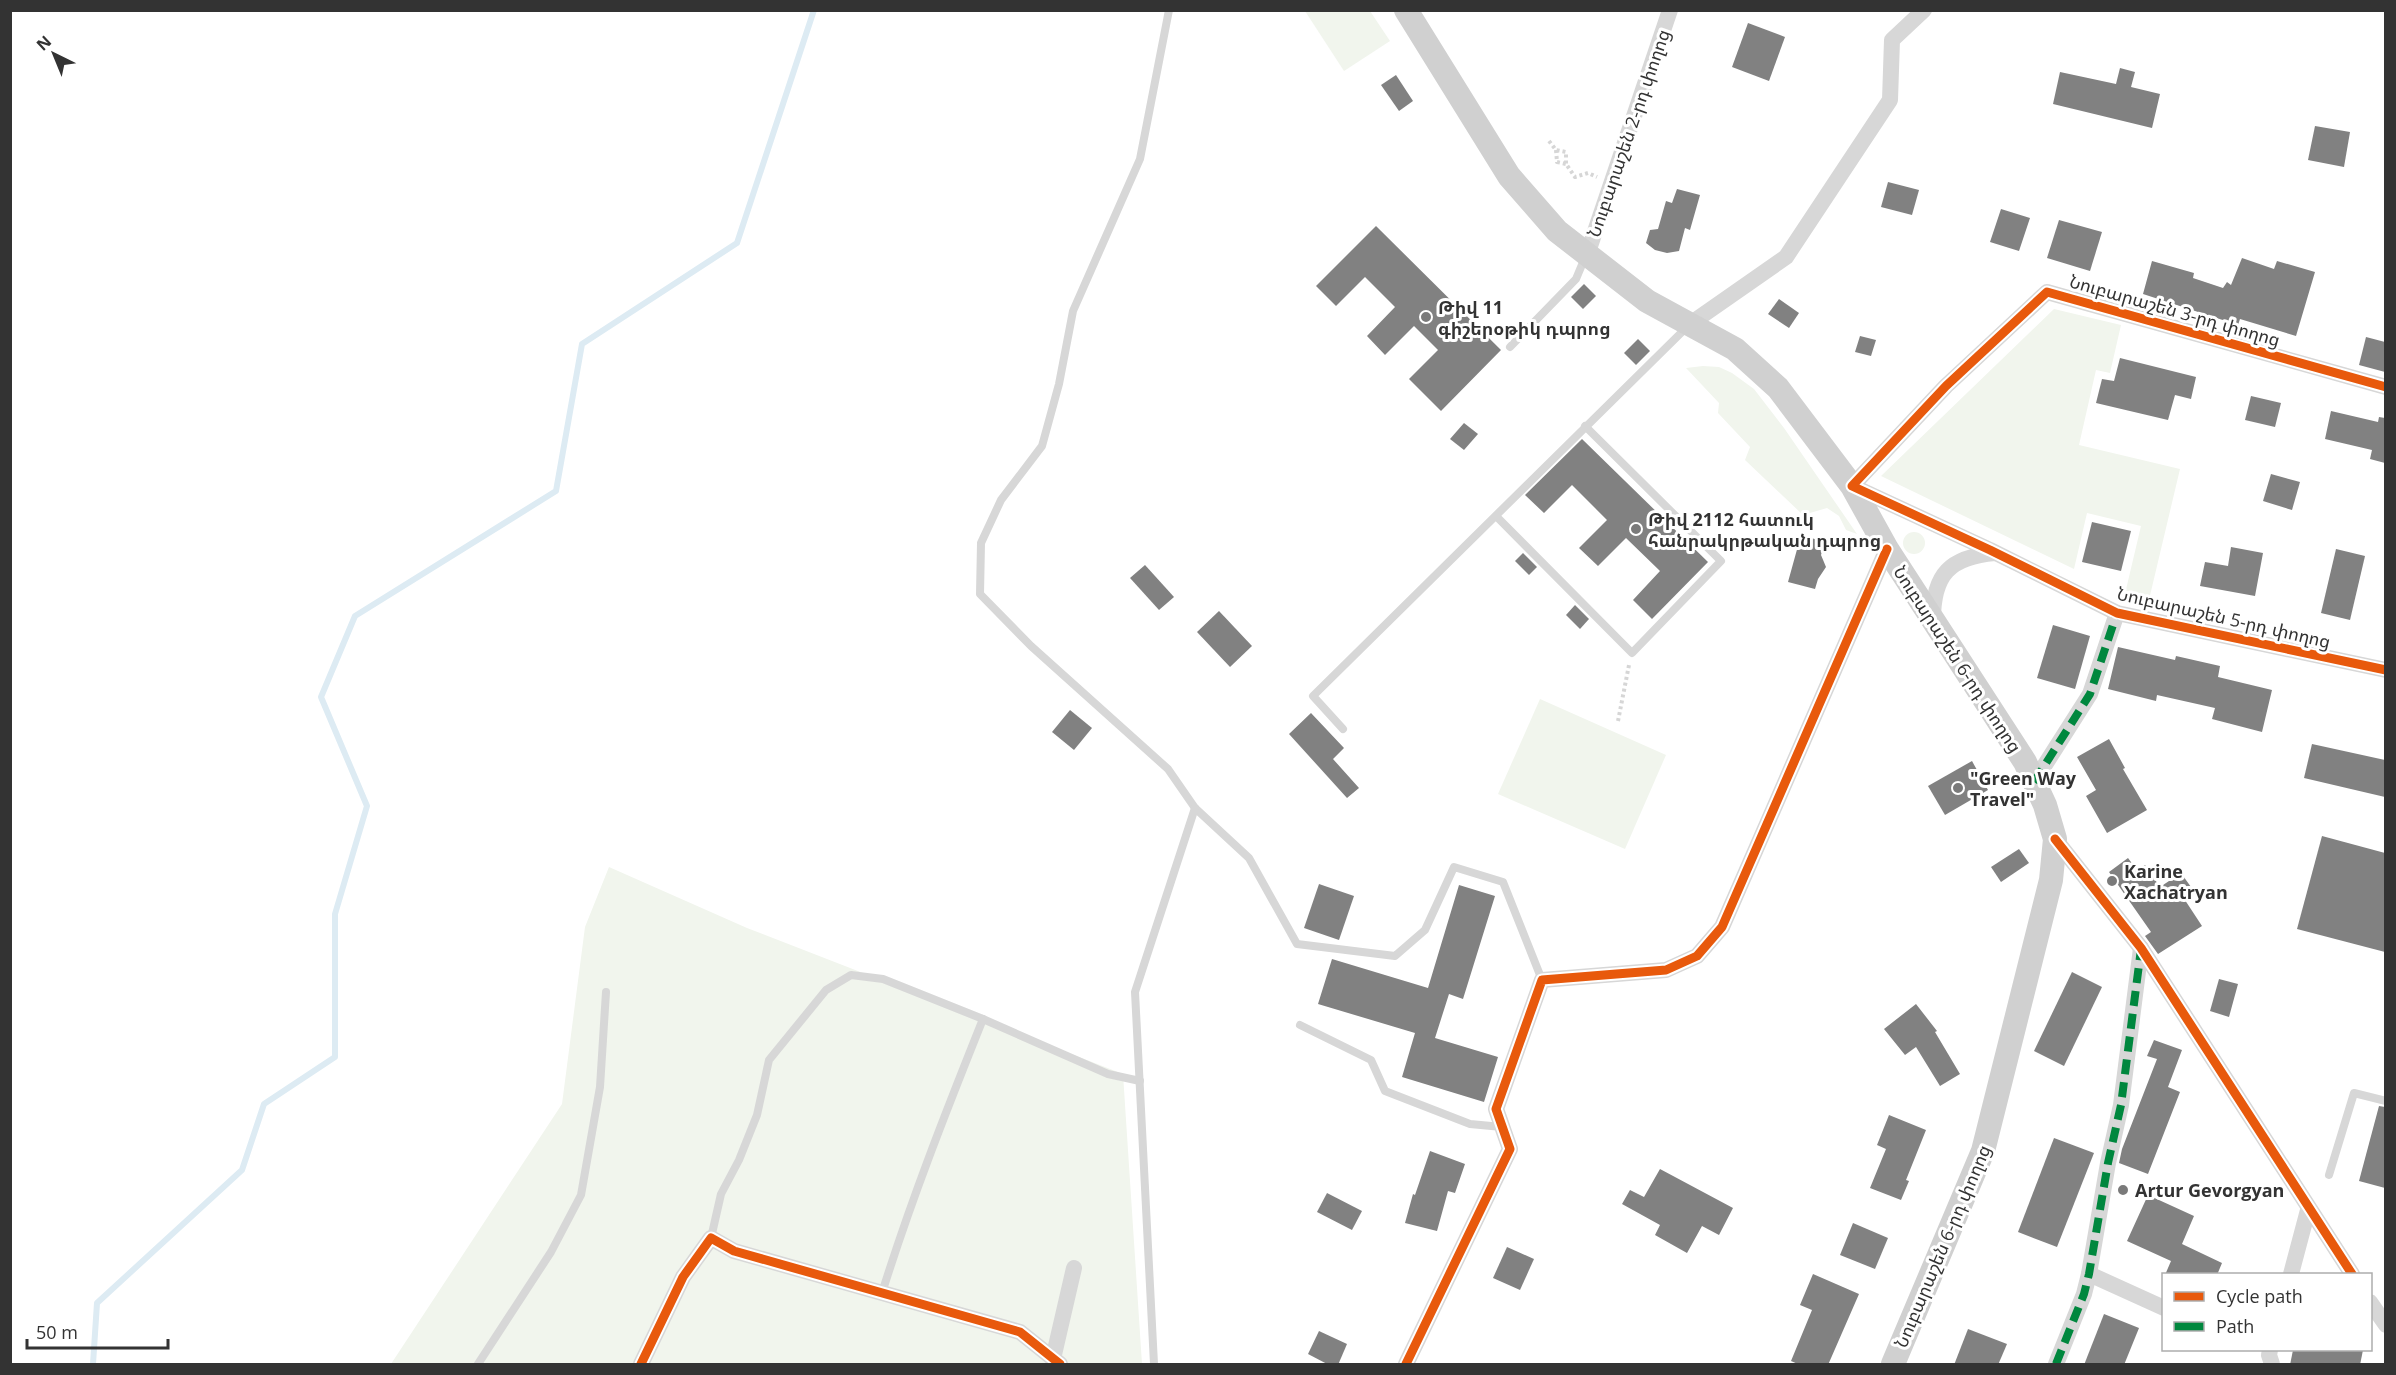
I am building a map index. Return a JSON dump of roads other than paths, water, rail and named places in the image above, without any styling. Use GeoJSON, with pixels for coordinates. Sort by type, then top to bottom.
{"type":"FeatureCollection","features":[{"type":"Feature","properties":{"kind":"main road","name":"Նուբարաշեն 6-րդ փողոց"},"geometry":{"type":"LineString","coordinates":[[1406,10],[1509,176],[1557,231],[1647,301],[1735,349],[1778,388],[1852,486],[1887,549],[2025,762],[2044,805],[2055,840],[2051,880],[1983,1151],[1893,1365]]}},
{"type":"Feature","properties":{"kind":"street","name":"Նուբարաշեն 2-րդ փողոց"},"geometry":{"type":"LineString","coordinates":[[1587,255],[1670,10]]}},
{"type":"Feature","properties":{"kind":"street"},"geometry":{"type":"LineString","coordinates":[[1690,324],[1786,257],[1890,100],[1892,40],[1924,10]]}},
{"type":"Feature","properties":{"kind":"street","name":"Նուբարաշեն 3-րդ փողոց"},"geometry":{"type":"LineString","coordinates":[[1852,486],[1946,386],[2047,292],[2385,387]]}},
{"type":"Feature","properties":{"kind":"street","name":"Նուբարաշեն 5-րդ փողոց"},"geometry":{"type":"LineString","coordinates":[[1852,486],[1996,553],[2117,614],[2385,670]]}},
{"type":"Feature","properties":{"kind":"street"},"geometry":{"type":"LineString","coordinates":[[1406,1365],[1510,1149],[1496,1109],[1542,980],[1666,970],[1697,956],[1722,927],[1887,549]]}},
{"type":"Feature","properties":{"kind":"street"},"geometry":{"type":"LineString","coordinates":[[1933,620],[1933,599],[1936,588],[1951,567],[1968,557],[1996,553]]}},
{"type":"Feature","properties":{"kind":"street"},"geometry":{"type":"LineString","coordinates":[[2034,782],[2090,694],[2117,614]]}},
{"type":"Feature","properties":{"kind":"street"},"geometry":{"type":"LineString","coordinates":[[2055,840],[2141,948],[2351,1273]]}},
{"type":"Feature","properties":{"kind":"street"},"geometry":{"type":"LineString","coordinates":[[2056,1365],[2090,1274],[2108,1163],[2121,1105],[2141,948]]}},
{"type":"Feature","properties":{"kind":"street"},"geometry":{"type":"LineString","coordinates":[[2292,1273],[2308,1210]]}},
{"type":"Feature","properties":{"kind":"street"},"geometry":{"type":"LineString","coordinates":[[641,1365],[683,1277],[711,1238],[734,1251],[1020,1332],[1056,1362],[1074,1268]]}},
{"type":"Feature","properties":{"kind":"street"},"geometry":{"type":"LineString","coordinates":[[2090,1274],[2162,1308]]}},
{"type":"Feature","properties":{"kind":"street"},"geometry":{"type":"LineString","coordinates":[[2372,1305],[2385,1324]]}},
{"type":"Feature","properties":{"kind":"lane"},"geometry":{"type":"LineString","coordinates":[[1169,10],[1140,159],[1073,311],[1059,384],[1042,446],[1001,500],[981,543],[980,594],[1031,646],[1167,769],[1195,808],[1249,858],[1297,944],[1395,956],[1425,930],[1455,867],[1503,882],[1542,980]]}},
{"type":"Feature","properties":{"kind":"lane"},"geometry":{"type":"LineString","coordinates":[[1510,347],[1576,279],[1587,255]]}},
{"type":"Feature","properties":{"kind":"lane"},"geometry":{"type":"LineString","coordinates":[[1343,729],[1313,696],[1690,324]]}},
{"type":"Feature","properties":{"kind":"lane"},"geometry":{"type":"LineString","coordinates":[[1496,516],[1632,653],[1721,561],[1585,426]]}},
{"type":"Feature","properties":{"kind":"lane"},"geometry":{"type":"LineString","coordinates":[[1154,1365],[1135,992],[1195,808]]}},
{"type":"Feature","properties":{"kind":"lane"},"geometry":{"type":"LineString","coordinates":[[711,1238],[721,1194],[739,1160],[757,1115],[769,1060],[826,990],[851,975],[883,979],[983,1019],[1108,1074],[1140,1081]]}},
{"type":"Feature","properties":{"kind":"lane"},"geometry":{"type":"LineString","coordinates":[[478,1365],[551,1252],[581,1195],[600,1087],[606,992]]}},
{"type":"Feature","properties":{"kind":"lane"},"geometry":{"type":"LineString","coordinates":[[882,1293],[938,1131],[983,1019]]}},
{"type":"Feature","properties":{"kind":"lane"},"geometry":{"type":"LineString","coordinates":[[1300,1025],[1371,1060],[1385,1091],[1470,1124],[1503,1128]]}},
{"type":"Feature","properties":{"kind":"lane"},"geometry":{"type":"LineString","coordinates":[[2329,1175],[2354,1093],[2385,1101]]}},
{"type":"Feature","properties":{"kind":"waterway"},"geometry":{"type":"LineString","coordinates":[[93,1364],[97,1303],[242,1170],[264,1104],[335,1057],[335,914],[367,806],[321,697],[355,616],[556,491],[582,344],[737,243],[814,10]]}},
{"type":"Feature","properties":{"kind":"place","name":"Թիվ 11 գիշերօթիկ դպրոց"},"geometry":{"type":"Point","coordinates":[1426,317]}},
{"type":"Feature","properties":{"kind":"place","name":"Թիվ 2112 հատուկ հանրակրթական դպրոց"},"geometry":{"type":"Point","coordinates":[1636,529]}},
{"type":"Feature","properties":{"kind":"place","name":"\"Green Way Travel\""},"geometry":{"type":"Point","coordinates":[1958,788]}},
{"type":"Feature","properties":{"kind":"place","name":"Karine Xachatryan"},"geometry":{"type":"Point","coordinates":[2112,881]}},
{"type":"Feature","properties":{"kind":"place","name":"Artur Gevorgyan"},"geometry":{"type":"Point","coordinates":[2123,1190]}}]}
